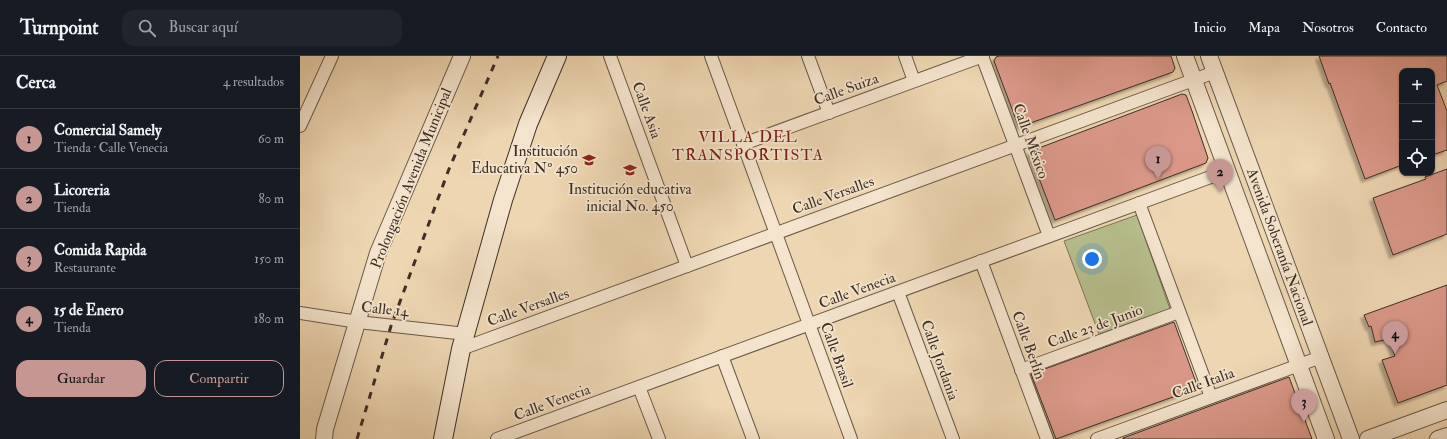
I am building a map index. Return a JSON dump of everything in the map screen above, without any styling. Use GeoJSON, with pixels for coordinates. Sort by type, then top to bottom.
{"type":"FeatureCollection","features":[{"type":"Feature","properties":{"kind":"main road"},"geometry":{"type":"LineString","coordinates":[[443,439],[464,341],[503,200],[528,124],[556,56]]}},
{"type":"Feature","properties":{"kind":"street"},"geometry":{"type":"LineString","coordinates":[[300,126],[332,56]]}},
{"type":"Feature","properties":{"kind":"street","name":"Prolongación Avenida Municipal"},"geometry":{"type":"LineString","coordinates":[[324,439],[325,429],[378,253],[462,56]]}},
{"type":"Feature","properties":{"kind":"street","name":"Calle Asia"},"geometry":{"type":"LineString","coordinates":[[610,56],[687,266]]}},
{"type":"Feature","properties":{"kind":"street","name":"Calle Brasil"},"geometry":{"type":"LineString","coordinates":[[710,56],[851,439]]}},
{"type":"Feature","properties":{"kind":"street"},"geometry":{"type":"LineString","coordinates":[[808,56],[829,113]]}},
{"type":"Feature","properties":{"kind":"street"},"geometry":{"type":"LineString","coordinates":[[905,56],[914,82]]}},
{"type":"Feature","properties":{"kind":"street","name":"Calle Suiza"},"geometry":{"type":"LineString","coordinates":[[743,144],[983,56]]}},
{"type":"Feature","properties":{"kind":"street","name":"Calle México"},"geometry":{"type":"LineString","coordinates":[[983,56],[1049,236]]}},
{"type":"Feature","properties":{"kind":"street","name":"Avenida Soberanía Nacional"},"geometry":{"type":"LineString","coordinates":[[1185,56],[1326,439]]}},
{"type":"Feature","properties":{"kind":"street","name":"Avenida Soberanía Nacional"},"geometry":{"type":"LineString","coordinates":[[1209,56],[1351,439]]}},
{"type":"Feature","properties":{"kind":"street","name":"Calle Versalles"},"geometry":{"type":"LineString","coordinates":[[464,341],[687,266],[1215,72]]}},
{"type":"Feature","properties":{"kind":"street","name":"Calle Venecia"},"geometry":{"type":"LineString","coordinates":[[497,439],[1227,171]]}},
{"type":"Feature","properties":{"kind":"street"},"geometry":{"type":"LineString","coordinates":[[1139,203],[1211,397]]}},
{"type":"Feature","properties":{"kind":"street","name":"Calle Berlín"},"geometry":{"type":"LineString","coordinates":[[981,261],[1047,439]]}},
{"type":"Feature","properties":{"kind":"street","name":"Calle Jordania"},"geometry":{"type":"LineString","coordinates":[[898,292],[952,439]]}},
{"type":"Feature","properties":{"kind":"street","name":"Calle 14"},"geometry":{"type":"LineString","coordinates":[[300,312],[464,341]]}},
{"type":"Feature","properties":{"kind":"street","name":"Calle 23 de Junio"},"geometry":{"type":"LineString","coordinates":[[1021,370],[1179,312]]}},
{"type":"Feature","properties":{"kind":"street"},"geometry":{"type":"LineString","coordinates":[[722,356],[753,439]]}},
{"type":"Feature","properties":{"kind":"street","name":"Calle Italia"},"geometry":{"type":"LineString","coordinates":[[1097,439],[1121,435],[1211,397],[1320,357]]}},
{"type":"Feature","properties":{"kind":"street"},"geometry":{"type":"LineString","coordinates":[[639,387],[659,439]]}},
{"type":"Feature","properties":{"kind":"street"},"geometry":{"type":"LineString","coordinates":[[1368,439],[1447,410]]}},
{"type":"Feature","properties":{"kind":"street"},"geometry":{"type":"LineString","coordinates":[[1438,439],[1447,436]]}},
{"type":"Feature","properties":{"kind":"green space"},"geometry":{"type":"Polygon","coordinates":[[[1137,215],[1170,309],[1099,334],[1064,241],[1137,215]]]}},
{"type":"Feature","properties":{"kind":"building"},"geometry":{"type":"Polygon","coordinates":[[[1171,56],[1175,68],[1173,72],[1022,126],[1018,125],[994,61],[996,57],[1171,56]]]}},
{"type":"Feature","properties":{"kind":"building"},"geometry":{"type":"Polygon","coordinates":[[[1319,56],[1447,56],[1447,81],[1437,85],[1447,111],[1447,150],[1435,154],[1435,68],[1399,68],[1399,166],[1365,179],[1330,83],[1329,84],[1319,56]]]}},
{"type":"Feature","properties":{"kind":"building"},"geometry":{"type":"Polygon","coordinates":[[[1182,94],[1186,95],[1192,111],[1208,158],[1206,163],[1055,220],[1030,155],[1031,151],[1182,94]]]}},
{"type":"Feature","properties":{"kind":"building"},"geometry":{"type":"Polygon","coordinates":[[[1447,169],[1447,234],[1393,255],[1373,198],[1426,179],[1425,177],[1428,176],[1435,176],[1435,173],[1447,169]]]}},
{"type":"Feature","properties":{"kind":"building"},"geometry":{"type":"Polygon","coordinates":[[[1447,285],[1447,385],[1398,403],[1382,360],[1395,356],[1389,339],[1375,342],[1371,326],[1369,327],[1364,315],[1447,285]]]}},
{"type":"Feature","properties":{"kind":"building"},"geometry":{"type":"Polygon","coordinates":[[[1174,322],[1197,385],[1195,389],[1056,439],[1031,374],[1174,322]]]}},
{"type":"Feature","properties":{"kind":"building"},"geometry":{"type":"Polygon","coordinates":[[[1289,377],[1312,439],[1123,439],[1123,438],[1289,377]]]}},
{"type":"Feature","properties":{"kind":"railway"},"geometry":{"type":"LineString","coordinates":[[357,439],[391,326],[449,169],[498,56]]}},
{"type":"Feature","properties":{"kind":"place","name":"Institución Educativa Nº 450"},"geometry":{"type":"Point","coordinates":[589,160]}},
{"type":"Feature","properties":{"kind":"place","name":"Institución educativa inicial No. 450"},"geometry":{"type":"Point","coordinates":[630,170]}},
{"type":"Feature","properties":{"kind":"place","name":"Comercial Samely"},"geometry":{"type":"Point","coordinates":[1158,179]}},
{"type":"Feature","properties":{"kind":"place","name":"Licoreria"},"geometry":{"type":"Point","coordinates":[1220,192]}},
{"type":"Feature","properties":{"kind":"place","name":"15 de Enero"},"geometry":{"type":"Point","coordinates":[1395,354]}},
{"type":"Feature","properties":{"kind":"place","name":"Comida Rapida"},"geometry":{"type":"Point","coordinates":[1304,422]}},
{"type":"Feature","properties":{"kind":"district","name":"VILLA DEL TRANSPORTISTA"},"geometry":{"type":"Point","coordinates":[748,145]}}]}
